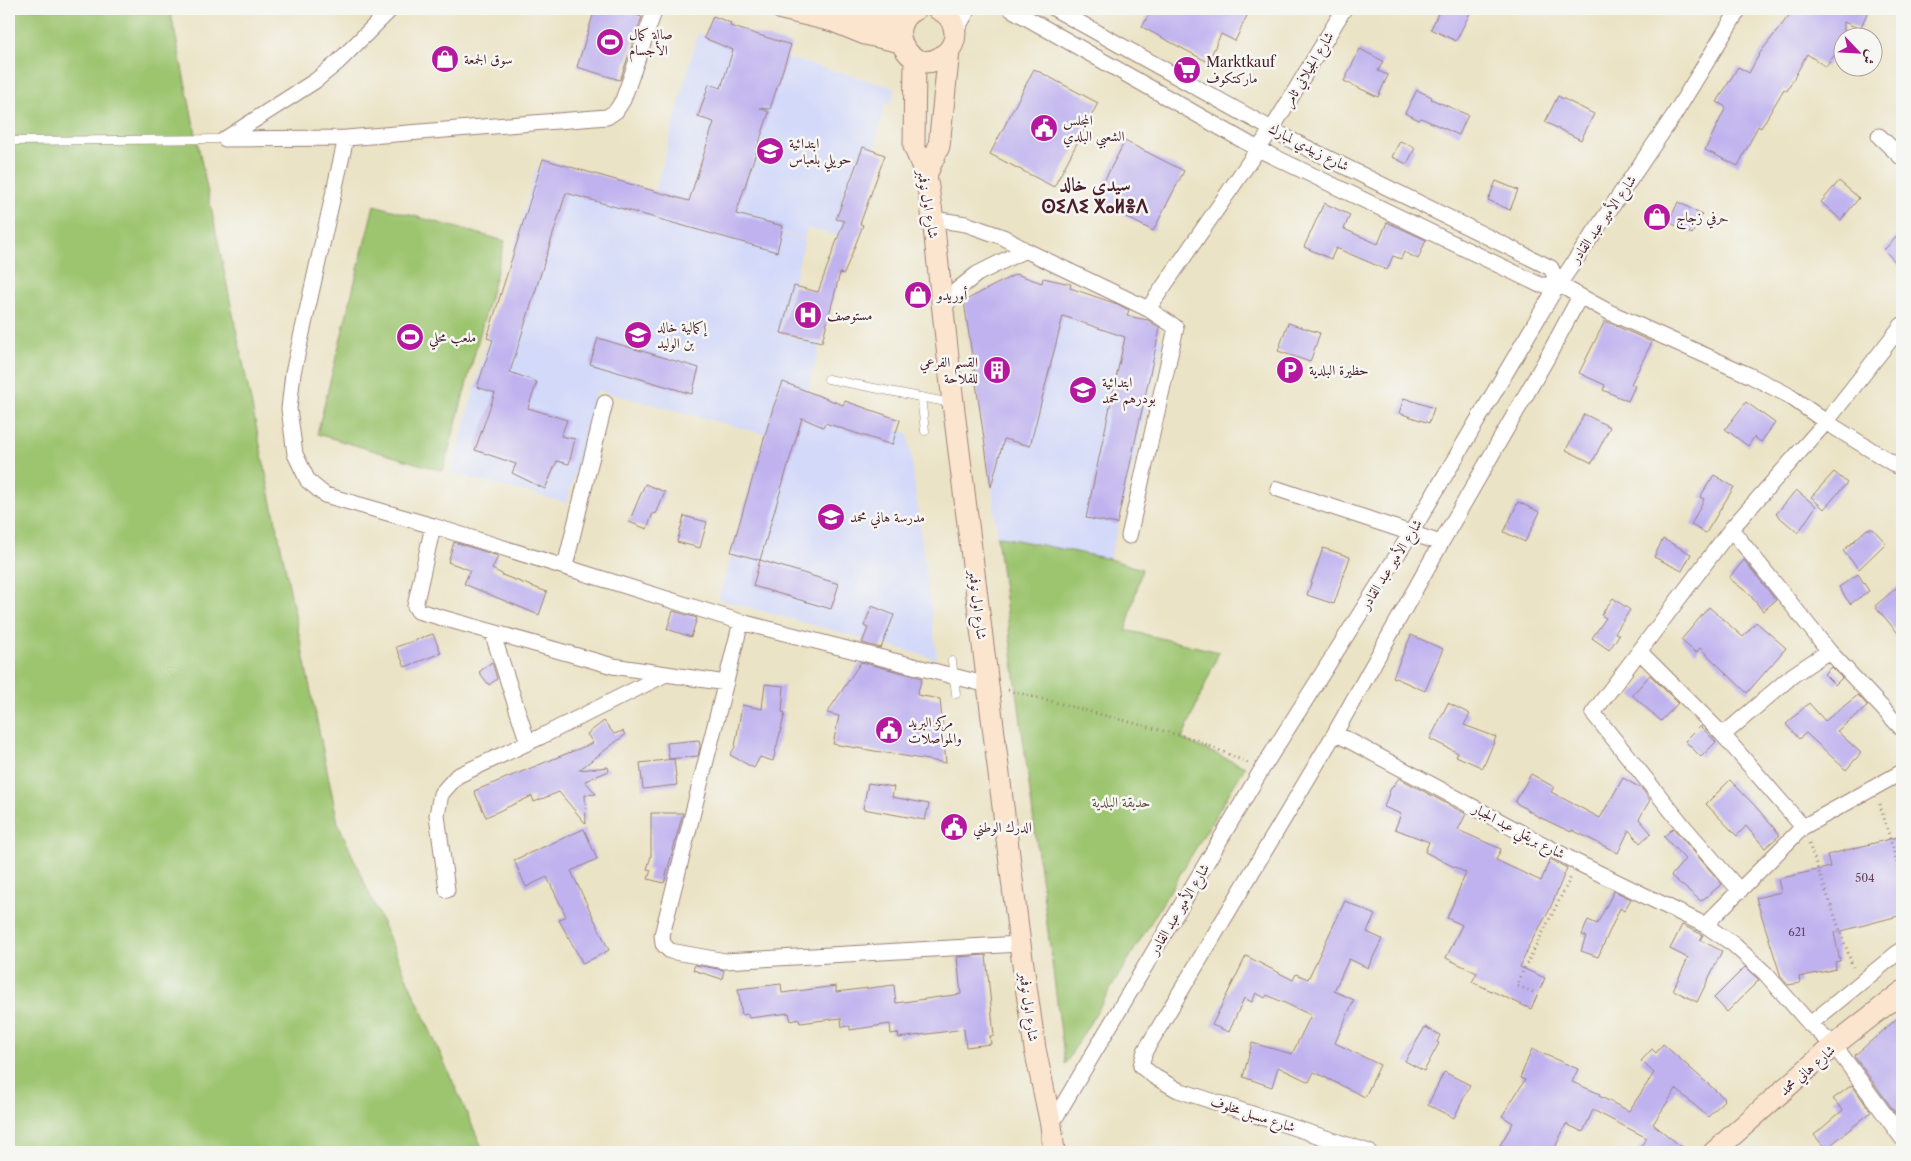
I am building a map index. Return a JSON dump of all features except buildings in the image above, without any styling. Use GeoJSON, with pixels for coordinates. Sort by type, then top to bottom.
{"type":"FeatureCollection","features":[{"type":"Feature","properties":{"kind":"main road"},"geometry":{"type":"LineString","coordinates":[[782,9],[833,21],[865,34],[905,20],[909,55],[915,59],[930,62],[937,60],[952,42]]}},
{"type":"Feature","properties":{"kind":"main road"},"geometry":{"type":"LineString","coordinates":[[926,175],[939,146],[952,42],[953,24],[949,17],[938,9]]}},
{"type":"Feature","properties":{"kind":"main road","name":"شارع اول نوفمبر"},"geometry":{"type":"LineString","coordinates":[[915,59],[914,146],[926,175],[933,219],[953,403],[1020,944],[1035,1049],[1051,1125],[1054,1152]]}},
{"type":"Feature","properties":{"kind":"main road","name":"شارع هاني محمد"},"geometry":{"type":"LineString","coordinates":[[1714,1152],[1834,1045],[1902,992]]}},
{"type":"Feature","properties":{"kind":"street"},"geometry":{"type":"LineString","coordinates":[[225,139],[315,81],[337,63],[391,9]]}},
{"type":"Feature","properties":{"kind":"street"},"geometry":{"type":"LineString","coordinates":[[225,139],[346,138],[607,117],[616,111],[623,100],[655,9]]}},
{"type":"Feature","properties":{"kind":"street"},"geometry":{"type":"LineString","coordinates":[[952,42],[968,9]]}},
{"type":"Feature","properties":{"kind":"street"},"geometry":{"type":"LineString","coordinates":[[1011,9],[1258,149],[1540,286],[1558,284],[1609,312],[1751,376],[1788,395],[1826,422],[1902,469]]}},
{"type":"Feature","properties":{"kind":"street","name":"شارع زبيدي لمبارك"},"geometry":{"type":"LineString","coordinates":[[1055,9],[1302,146],[1551,268],[1558,284]]}},
{"type":"Feature","properties":{"kind":"street","name":"شارع الجيلاني ثامر"},"geometry":{"type":"LineString","coordinates":[[1148,309],[1272,129],[1344,9]]}},
{"type":"Feature","properties":{"kind":"street","name":"شارع الأمير عبد القادر"},"geometry":{"type":"LineString","coordinates":[[1051,1125],[1262,769],[1412,533],[1558,284],[1674,115],[1739,9]]}},
{"type":"Feature","properties":{"kind":"street"},"geometry":{"type":"LineString","coordinates":[[1879,136],[1902,158]]}},
{"type":"Feature","properties":{"kind":"street"},"geometry":{"type":"LineString","coordinates":[[346,138],[293,373],[289,409],[295,454],[308,481],[325,495],[565,566],[741,622],[988,685]]}},
{"type":"Feature","properties":{"kind":"street"},"geometry":{"type":"LineString","coordinates":[[933,219],[966,224],[1003,237],[1025,250],[1148,309],[1176,328],[1129,536]]}},
{"type":"Feature","properties":{"kind":"street"},"geometry":{"type":"LineString","coordinates":[[943,309],[957,290],[978,274],[1025,250]]}},
{"type":"Feature","properties":{"kind":"street"},"geometry":{"type":"LineString","coordinates":[[1335,733],[1547,358],[1580,296]]}},
{"type":"Feature","properties":{"kind":"street"},"geometry":{"type":"LineString","coordinates":[[1740,891],[1685,828],[1593,713],[1731,530],[1826,422],[1902,325]]}},
{"type":"Feature","properties":{"kind":"street"},"geometry":{"type":"LineString","coordinates":[[565,566],[604,403]]}},
{"type":"Feature","properties":{"kind":"street"},"geometry":{"type":"LineString","coordinates":[[1278,489],[1441,543]]}},
{"type":"Feature","properties":{"kind":"street"},"geometry":{"type":"LineString","coordinates":[[433,526],[415,606],[416,610],[613,666],[726,683]]}},
{"type":"Feature","properties":{"kind":"street"},"geometry":{"type":"LineString","coordinates":[[1731,530],[1829,651],[1902,729]]}},
{"type":"Feature","properties":{"kind":"street"},"geometry":{"type":"LineString","coordinates":[[741,622],[662,935],[664,944],[670,951],[725,962],[1020,944]]}},
{"type":"Feature","properties":{"kind":"street"},"geometry":{"type":"LineString","coordinates":[[492,632],[528,743]]}},
{"type":"Feature","properties":{"kind":"street"},"geometry":{"type":"LineString","coordinates":[[1723,735],[1793,675],[1829,651]]}},
{"type":"Feature","properties":{"kind":"street"},"geometry":{"type":"LineString","coordinates":[[1640,652],[1723,735],[1803,827]]}},
{"type":"Feature","properties":{"kind":"street"},"geometry":{"type":"LineString","coordinates":[[448,890],[437,815],[441,794],[457,776],[666,674]]}},
{"type":"Feature","properties":{"kind":"street","name":"شارع بريقلي عبد الجبار"},"geometry":{"type":"LineString","coordinates":[[1335,733],[1578,863],[1705,925],[1733,944],[1765,973],[1810,1024],[1834,1045],[1902,1138]]}},
{"type":"Feature","properties":{"kind":"street","name":"شارع مسبل مخلوف"},"geometry":{"type":"LineString","coordinates":[[1335,733],[1145,1051],[1141,1066],[1155,1077],[1178,1090],[1370,1152]]}},
{"type":"Feature","properties":{"kind":"street"},"geometry":{"type":"LineString","coordinates":[[1705,925],[1803,827],[1902,772]]}},
{"type":"Feature","properties":{"kind":"street"},"geometry":{"type":"LineString","coordinates":[[1810,1024],[1902,950]]}},
{"type":"Feature","properties":{"kind":"lane"},"geometry":{"type":"LineString","coordinates":[[9,141],[225,139]]}},
{"type":"Feature","properties":{"kind":"lane"},"geometry":{"type":"LineString","coordinates":[[828,379],[953,403]]}},
{"type":"Feature","properties":{"kind":"lane"},"geometry":{"type":"LineString","coordinates":[[921,397],[925,431]]}},
{"type":"Feature","properties":{"kind":"lane"},"geometry":{"type":"LineString","coordinates":[[952,661],[956,694]]}},
{"type":"Feature","properties":{"kind":"path"},"geometry":{"type":"LineString","coordinates":[[988,685],[1194,739],[1262,769]]}},
{"type":"Feature","properties":{"kind":"path"},"geometry":{"type":"LineString","coordinates":[[1875,787],[1902,880]]}},
{"type":"Feature","properties":{"kind":"path"},"geometry":{"type":"LineString","coordinates":[[1803,827],[1859,984]]}},
{"type":"Feature","properties":{"kind":"path"},"geometry":{"type":"LineString","coordinates":[[1533,992],[1518,986],[1520,977],[1578,863]]}},
{"type":"Feature","properties":{"kind":"shaded area","name":"ابتدائية حويلي بلعباس"},"geometry":{"type":"Polygon","coordinates":[[[698,33],[895,88],[891,105],[885,104],[853,240],[808,228],[804,239],[654,196],[698,33]]]}},
{"type":"Feature","properties":{"kind":"shaded area","name":"إكمالية خالد بن الوليد"},"geometry":{"type":"Polygon","coordinates":[[[536,168],[805,240],[780,334],[821,343],[804,406],[908,433],[937,659],[718,599],[768,435],[597,390],[567,503],[451,473],[536,168]]]}},
{"type":"Feature","properties":{"kind":"shaded area","name":"ابتدائية بودرهم محمد"},"geometry":{"type":"Polygon","coordinates":[[[1041,282],[1163,340],[1110,559],[997,536],[992,489],[1041,282]]]}},
{"type":"Feature","properties":{"kind":"green space"},"geometry":{"type":"Polygon","coordinates":[[[9,9],[170,9],[338,823],[484,1152],[9,1152],[9,9]]]}},
{"type":"Feature","properties":{"kind":"green space","name":"ملعب محلي"},"geometry":{"type":"Polygon","coordinates":[[[374,205],[505,241],[443,471],[317,434],[374,205]]]}},
{"type":"Feature","properties":{"kind":"green space","name":"حديقة البلدية"},"geometry":{"type":"Polygon","coordinates":[[[997,536],[1110,559],[1142,569],[1126,630],[1219,652],[1182,739],[1245,767],[1065,1064],[997,536]]]}},
{"type":"Feature","properties":{"kind":"place","name":"صالة كمال الأجسام"},"geometry":{"type":"Point","coordinates":[610,42]}},
{"type":"Feature","properties":{"kind":"place","name":"سوق الجمعة"},"geometry":{"type":"Point","coordinates":[445,59]}},
{"type":"Feature","properties":{"kind":"place","name":"Marktkauf ماركتكوف"},"geometry":{"type":"Point","coordinates":[1187,70]}},
{"type":"Feature","properties":{"kind":"place","name":"المجلس الشعبي البلدي"},"geometry":{"type":"Point","coordinates":[1044,128]}},
{"type":"Feature","properties":{"kind":"place","name":"ابتدائية حويلي بلعباس"},"geometry":{"type":"Point","coordinates":[770,151]}},
{"type":"Feature","properties":{"kind":"place","name":"حرفي زجاج"},"geometry":{"type":"Point","coordinates":[1657,217]}},
{"type":"Feature","properties":{"kind":"place","name":"أوريدو"},"geometry":{"type":"Point","coordinates":[918,295]}},
{"type":"Feature","properties":{"kind":"place","name":"مستوصف"},"geometry":{"type":"Point","coordinates":[808,315]}},
{"type":"Feature","properties":{"kind":"place","name":"إكمالية خالد بن الوليد"},"geometry":{"type":"Point","coordinates":[638,335]}},
{"type":"Feature","properties":{"kind":"place","name":"ملعب محلي"},"geometry":{"type":"Point","coordinates":[410,337]}},
{"type":"Feature","properties":{"kind":"place","name":"القسم الفرعي للفلاحة"},"geometry":{"type":"Point","coordinates":[997,370]}},
{"type":"Feature","properties":{"kind":"place","name":"حظيرة البلدية"},"geometry":{"type":"Point","coordinates":[1290,370]}},
{"type":"Feature","properties":{"kind":"place","name":"ابتدائية بودرهم محمد"},"geometry":{"type":"Point","coordinates":[1083,390]}},
{"type":"Feature","properties":{"kind":"place","name":"مدرسة هاني محمد"},"geometry":{"type":"Point","coordinates":[831,517]}},
{"type":"Feature","properties":{"kind":"place","name":"مركز البريد والمواصلات"},"geometry":{"type":"Point","coordinates":[889,730]}},
{"type":"Feature","properties":{"kind":"place","name":"الدرك الوطني"},"geometry":{"type":"Point","coordinates":[954,827]}},
{"type":"Feature","properties":{"kind":"district","name":"سيدي خالد ⵙⵉⴷⵉ ⵅⴰⵍⴻⴷ"},"geometry":{"type":"Point","coordinates":[1095,195]}}]}
